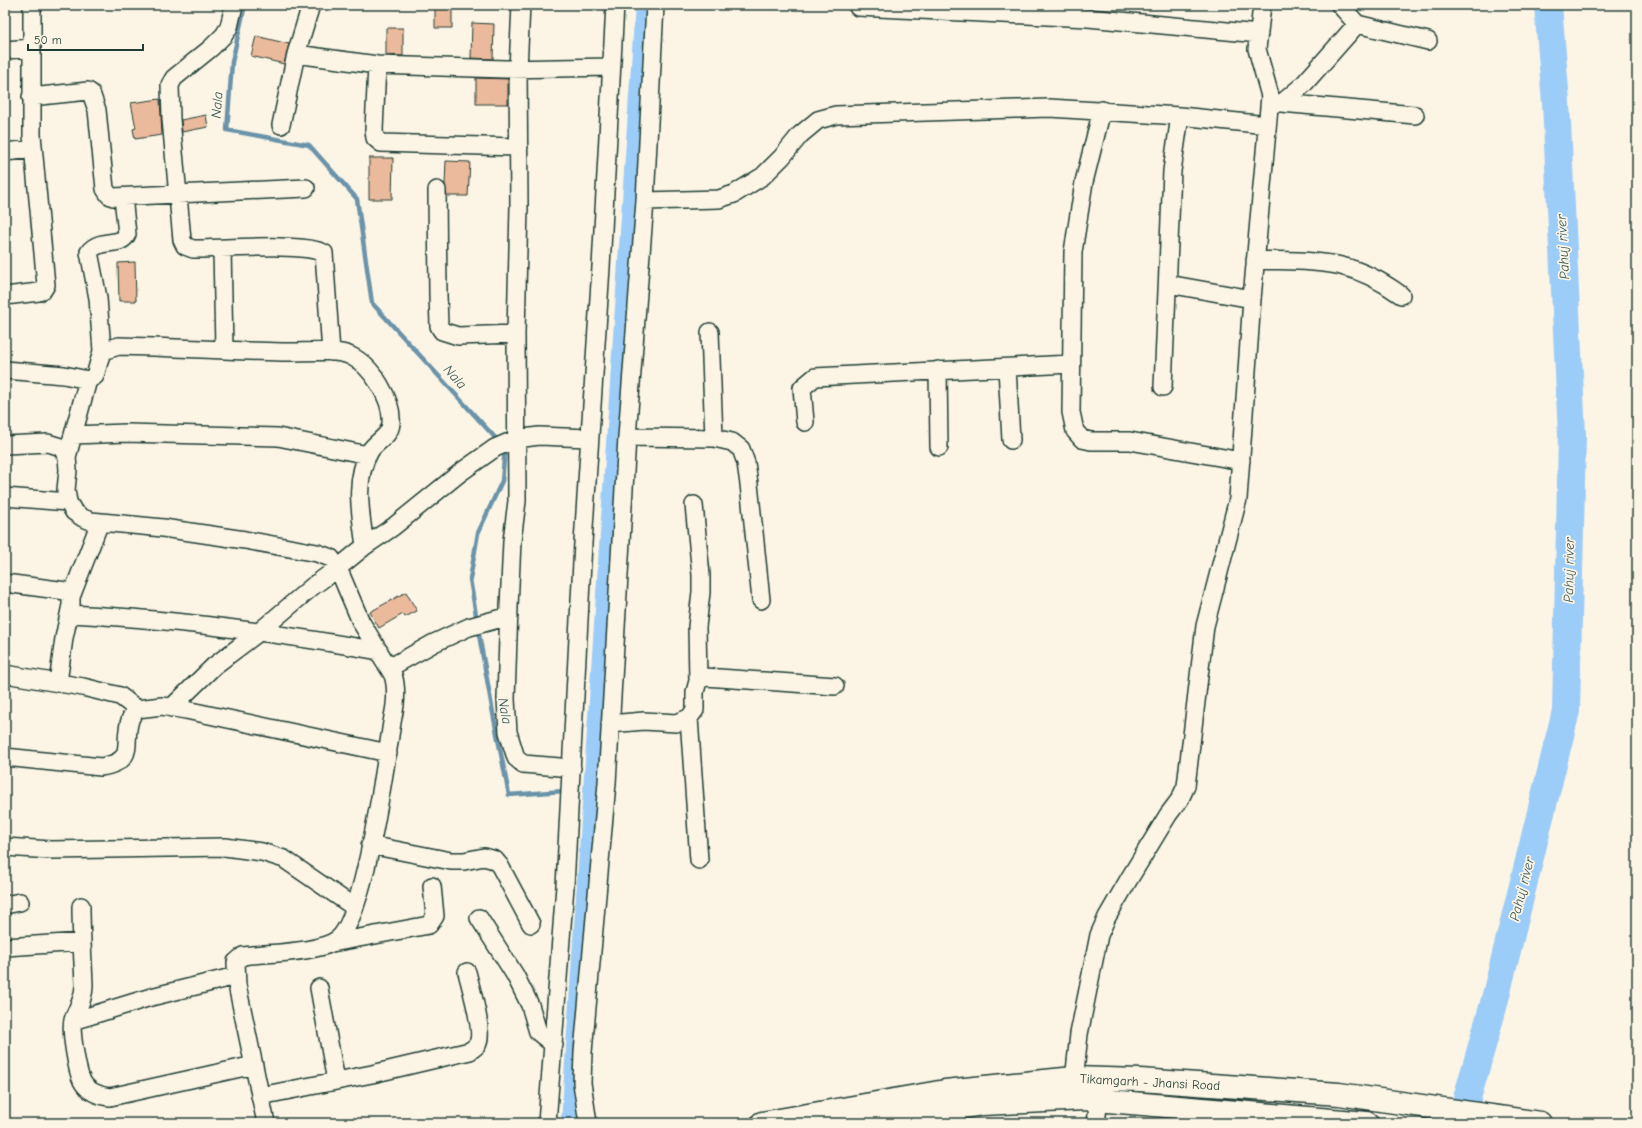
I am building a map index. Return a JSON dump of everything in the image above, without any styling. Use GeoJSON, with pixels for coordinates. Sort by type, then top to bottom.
{"type":"FeatureCollection","features":[{"type":"Feature","properties":{"kind":"street"},"geometry":{"type":"LineString","coordinates":[[5,296],[39,292],[44,290],[46,285],[33,149],[31,97],[32,5]]}},
{"type":"Feature","properties":{"kind":"street"},"geometry":{"type":"LineString","coordinates":[[234,5],[229,28],[224,35],[211,48],[174,78],[170,85],[179,224],[185,246],[193,249],[299,248],[318,250],[324,253],[331,352]]}},
{"type":"Feature","properties":{"kind":"street"},"geometry":{"type":"LineString","coordinates":[[280,125],[296,54],[311,5]]}},
{"type":"Feature","properties":{"kind":"street"},"geometry":{"type":"LineString","coordinates":[[521,5],[518,69],[519,147],[516,334],[507,443],[517,501],[512,541],[506,706],[508,732],[516,758],[523,764],[571,775]]}},
{"type":"Feature","properties":{"kind":"street"},"geometry":{"type":"LineString","coordinates":[[547,1123],[566,886],[569,804],[589,438],[601,266],[615,5]]}},
{"type":"Feature","properties":{"kind":"street"},"geometry":{"type":"LineString","coordinates":[[588,1123],[582,1083],[583,1052],[607,783],[627,437],[645,201],[655,5]]}},
{"type":"Feature","properties":{"kind":"street"},"geometry":{"type":"LineString","coordinates":[[1262,5],[1258,50],[1269,88],[1276,103]]}},
{"type":"Feature","properties":{"kind":"street"},"geometry":{"type":"LineString","coordinates":[[1340,5],[1358,24],[1428,42]]}},
{"type":"Feature","properties":{"kind":"street"},"geometry":{"type":"LineString","coordinates":[[858,8],[1003,10],[1259,34]]}},
{"type":"Feature","properties":{"kind":"street"},"geometry":{"type":"LineString","coordinates":[[1072,1100],[1079,1034],[1099,936],[1107,917],[1168,815],[1180,799],[1186,786],[1205,626],[1238,499],[1255,260],[1267,125],[1276,103],[1303,85],[1358,24]]}},
{"type":"Feature","properties":{"kind":"street"},"geometry":{"type":"LineString","coordinates":[[5,50],[32,48]]}},
{"type":"Feature","properties":{"kind":"street"},"geometry":{"type":"LineString","coordinates":[[296,54],[377,64],[518,69],[611,67]]}},
{"type":"Feature","properties":{"kind":"street"},"geometry":{"type":"LineString","coordinates":[[377,64],[374,130],[375,138],[380,143],[519,147]]}},
{"type":"Feature","properties":{"kind":"street"},"geometry":{"type":"LineString","coordinates":[[31,97],[88,91],[91,93],[97,110],[105,189],[109,195],[123,196],[306,188]]}},
{"type":"Feature","properties":{"kind":"street"},"geometry":{"type":"LineString","coordinates":[[1276,103],[1415,114]]}},
{"type":"Feature","properties":{"kind":"street"},"geometry":{"type":"LineString","coordinates":[[645,201],[719,199],[734,194],[763,176],[782,158],[800,135],[818,120],[836,114],[1049,108],[1102,110],[1180,116],[1267,125]]}},
{"type":"Feature","properties":{"kind":"street"},"geometry":{"type":"LineString","coordinates":[[1102,110],[1084,182],[1073,252],[1072,412],[1075,430],[1082,438],[1102,443],[1130,441],[1241,461]]}},
{"type":"Feature","properties":{"kind":"street"},"geometry":{"type":"LineString","coordinates":[[1162,387],[1168,284],[1172,171],[1180,116]]}},
{"type":"Feature","properties":{"kind":"street"},"geometry":{"type":"LineString","coordinates":[[5,152],[33,149]]}},
{"type":"Feature","properties":{"kind":"street"},"geometry":{"type":"LineString","coordinates":[[436,190],[439,326],[442,331],[458,336],[516,334]]}},
{"type":"Feature","properties":{"kind":"street"},"geometry":{"type":"LineString","coordinates":[[5,370],[64,375],[88,380],[95,376],[102,351],[98,298],[89,252],[94,246],[102,243],[120,241],[125,238],[126,227],[123,196]]}},
{"type":"Feature","properties":{"kind":"street"},"geometry":{"type":"LineString","coordinates":[[222,249],[224,349]]}},
{"type":"Feature","properties":{"kind":"street"},"geometry":{"type":"LineString","coordinates":[[1255,260],[1319,261],[1344,266],[1384,283],[1401,295]]}},
{"type":"Feature","properties":{"kind":"street"},"geometry":{"type":"LineString","coordinates":[[1168,284],[1252,299]]}},
{"type":"Feature","properties":{"kind":"street"},"geometry":{"type":"LineString","coordinates":[[710,332],[714,438]]}},
{"type":"Feature","properties":{"kind":"street"},"geometry":{"type":"LineString","coordinates":[[102,351],[119,346],[331,352],[350,356],[363,363],[379,383],[387,398],[391,424],[385,438],[371,450],[363,466],[360,482],[360,503],[365,546]]}},
{"type":"Feature","properties":{"kind":"street"},"geometry":{"type":"LineString","coordinates":[[805,422],[802,388],[815,377],[1072,364]]}},
{"type":"Feature","properties":{"kind":"street"},"geometry":{"type":"LineString","coordinates":[[1007,368],[1011,440]]}},
{"type":"Feature","properties":{"kind":"street"},"geometry":{"type":"LineString","coordinates":[[938,370],[939,447]]}},
{"type":"Feature","properties":{"kind":"street"},"geometry":{"type":"LineString","coordinates":[[88,380],[67,457],[68,470],[66,490],[68,502],[74,512],[83,518],[100,522],[163,528],[316,553],[331,558],[338,568],[361,622],[389,668],[395,683],[395,698],[388,753],[370,845],[354,907],[346,929],[338,939],[332,943]]}},
{"type":"Feature","properties":{"kind":"street"},"geometry":{"type":"LineString","coordinates":[[73,435],[126,433],[278,436],[368,455]]}},
{"type":"Feature","properties":{"kind":"street"},"geometry":{"type":"LineString","coordinates":[[171,708],[214,666],[259,632],[313,586],[365,546],[393,527],[461,472],[507,443],[539,436],[589,438]]}},
{"type":"Feature","properties":{"kind":"street"},"geometry":{"type":"LineString","coordinates":[[627,437],[714,438],[732,442],[741,449],[746,463],[761,600]]}},
{"type":"Feature","properties":{"kind":"street"},"geometry":{"type":"LineString","coordinates":[[5,445],[48,443],[61,447],[67,457]]}},
{"type":"Feature","properties":{"kind":"street"},"geometry":{"type":"LineString","coordinates":[[5,497],[68,502]]}},
{"type":"Feature","properties":{"kind":"street"},"geometry":{"type":"LineString","coordinates":[[610,724],[644,721],[676,723],[689,718],[695,710],[694,692],[698,681],[697,627],[701,592],[701,575],[694,505]]}},
{"type":"Feature","properties":{"kind":"street"},"geometry":{"type":"LineString","coordinates":[[58,683],[64,638],[70,614],[71,597],[100,522]]}},
{"type":"Feature","properties":{"kind":"street"},"geometry":{"type":"LineString","coordinates":[[5,584],[66,591],[71,597]]}},
{"type":"Feature","properties":{"kind":"street"},"geometry":{"type":"LineString","coordinates":[[70,614],[124,617],[259,632],[379,651]]}},
{"type":"Feature","properties":{"kind":"street"},"geometry":{"type":"LineString","coordinates":[[389,668],[434,643],[469,627],[509,616]]}},
{"type":"Feature","properties":{"kind":"street"},"geometry":{"type":"LineString","coordinates":[[5,674],[120,696],[137,709],[154,707],[171,708],[240,720],[388,753]]}},
{"type":"Feature","properties":{"kind":"street"},"geometry":{"type":"LineString","coordinates":[[698,681],[705,677],[714,677],[835,686]]}},
{"type":"Feature","properties":{"kind":"street"},"geometry":{"type":"LineString","coordinates":[[5,757],[100,767],[114,765],[127,751],[130,719],[137,709]]}},
{"type":"Feature","properties":{"kind":"street"},"geometry":{"type":"LineString","coordinates":[[689,718],[698,860]]}},
{"type":"Feature","properties":{"kind":"street"},"geometry":{"type":"LineString","coordinates":[[370,845],[450,861],[464,861],[490,857],[500,866],[531,924]]}},
{"type":"Feature","properties":{"kind":"street"},"geometry":{"type":"LineString","coordinates":[[5,847],[51,850],[225,847],[262,852],[284,859],[354,907]]}},
{"type":"Feature","properties":{"kind":"street"},"geometry":{"type":"LineString","coordinates":[[266,1123],[236,976],[236,962],[243,956],[306,950],[332,943],[429,925],[435,916],[432,886]]}},
{"type":"Feature","properties":{"kind":"street"},"geometry":{"type":"LineString","coordinates":[[81,906],[84,987],[81,1005],[73,1021],[73,1035],[82,1081],[92,1092],[99,1096],[110,1096],[254,1065]]}},
{"type":"Feature","properties":{"kind":"street"},"geometry":{"type":"LineString","coordinates":[[479,918],[515,975],[530,1005],[538,1032],[554,1045]]}},
{"type":"Feature","properties":{"kind":"street"},"geometry":{"type":"LineString","coordinates":[[5,947],[82,942]]}},
{"type":"Feature","properties":{"kind":"street"},"geometry":{"type":"LineString","coordinates":[[260,1096],[336,1081],[470,1051],[477,1045],[479,1039],[479,1024],[467,972]]}},
{"type":"Feature","properties":{"kind":"street"},"geometry":{"type":"LineString","coordinates":[[73,1021],[151,997],[236,976]]}},
{"type":"Feature","properties":{"kind":"street"},"geometry":{"type":"LineString","coordinates":[[319,988],[336,1081]]}},
{"type":"Feature","properties":{"kind":"street","name":"Tikamgarh - Jhansi Road"},"geometry":{"type":"LineString","coordinates":[[762,1123],[944,1091],[1074,1078],[1140,1080],[1339,1094],[1540,1123]]}},
{"type":"Feature","properties":{"kind":"street"},"geometry":{"type":"LineString","coordinates":[[1096,1123],[1099,1099]]}},
{"type":"Feature","properties":{"kind":"street"},"geometry":{"type":"LineString","coordinates":[[864,1123],[982,1104],[1099,1099],[1363,1122]]}},
{"type":"Feature","properties":{"kind":"building"},"geometry":{"type":"Polygon","coordinates":[[[435,5],[452,5],[452,28],[435,28],[435,5]]]}},
{"type":"Feature","properties":{"kind":"building"},"geometry":{"type":"Polygon","coordinates":[[[472,23],[494,24],[493,59],[471,58],[472,23]]]}},
{"type":"Feature","properties":{"kind":"building"},"geometry":{"type":"Polygon","coordinates":[[[386,28],[403,28],[403,56],[386,55],[386,28]]]}},
{"type":"Feature","properties":{"kind":"building"},"geometry":{"type":"Polygon","coordinates":[[[256,36],[289,44],[284,64],[251,56],[256,36]]]}},
{"type":"Feature","properties":{"kind":"building"},"geometry":{"type":"Polygon","coordinates":[[[476,78],[508,79],[508,104],[476,104],[476,78]]]}},
{"type":"Feature","properties":{"kind":"building"},"geometry":{"type":"Polygon","coordinates":[[[160,99],[162,135],[135,139],[133,129],[136,128],[131,103],[160,99]]]}},
{"type":"Feature","properties":{"kind":"building"},"geometry":{"type":"Polygon","coordinates":[[[206,115],[208,127],[182,132],[181,120],[206,115]]]}},
{"type":"Feature","properties":{"kind":"building"},"geometry":{"type":"Polygon","coordinates":[[[369,158],[393,158],[392,199],[369,199],[369,158]]]}},
{"type":"Feature","properties":{"kind":"building"},"geometry":{"type":"Polygon","coordinates":[[[446,161],[470,162],[468,196],[447,196],[445,184],[446,161]]]}},
{"type":"Feature","properties":{"kind":"building"},"geometry":{"type":"Polygon","coordinates":[[[135,262],[136,301],[119,301],[118,263],[135,262]]]}},
{"type":"Feature","properties":{"kind":"building"},"geometry":{"type":"Polygon","coordinates":[[[406,592],[417,611],[405,617],[403,614],[379,628],[370,612],[406,592]]]}},
{"type":"Feature","properties":{"kind":"waterway","name":"Nala"},"geometry":{"type":"LineString","coordinates":[[245,5],[232,62],[227,130],[309,145],[357,199],[372,303],[500,443]]}},
{"type":"Feature","properties":{"kind":"waterway"},"geometry":{"type":"LineString","coordinates":[[569,1123],[643,5]]}},
{"type":"Feature","properties":{"kind":"waterway","name":"Pahuj river"},"geometry":{"type":"LineString","coordinates":[[1460,1123],[1493,1007],[1566,711],[1572,436],[1556,103],[1548,5]]}},
{"type":"Feature","properties":{"kind":"waterway","name":"Nala"},"geometry":{"type":"LineString","coordinates":[[477,621],[470,579],[478,533],[502,481],[505,448]]}},
{"type":"Feature","properties":{"kind":"waterway","name":"Nala"},"geometry":{"type":"LineString","coordinates":[[478,629],[509,795],[564,791]]}}]}
